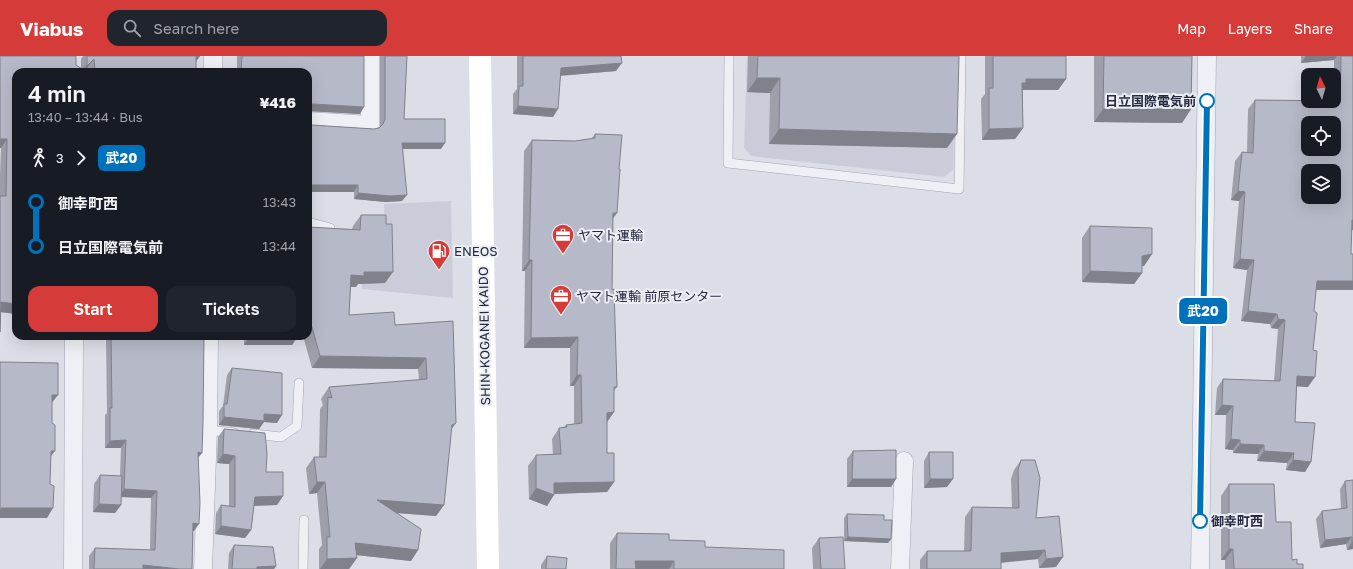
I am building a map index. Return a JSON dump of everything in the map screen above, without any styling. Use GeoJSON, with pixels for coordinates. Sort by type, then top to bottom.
{"type":"FeatureCollection","features":[{"type":"Feature","properties":{"kind":"main road","name":"SHIN-KOGANEI KAIDO"},"geometry":{"type":"LineString","coordinates":[[480,56],[488,569]]}},
{"type":"Feature","properties":{"kind":"street"},"geometry":{"type":"LineString","coordinates":[[213,56],[213,68]]}},
{"type":"Feature","properties":{"kind":"street"},"geometry":{"type":"LineString","coordinates":[[312,121],[370,125],[370,56]]}},
{"type":"Feature","properties":{"kind":"street"},"geometry":{"type":"LineString","coordinates":[[1200,569],[1207,56]]}},
{"type":"Feature","properties":{"kind":"street"},"geometry":{"type":"LineString","coordinates":[[73,569],[74,340]]}},
{"type":"Feature","properties":{"kind":"street"},"geometry":{"type":"LineString","coordinates":[[203,569],[208,430],[209,340]]}},
{"type":"Feature","properties":{"kind":"street"},"geometry":{"type":"LineString","coordinates":[[900,569],[904,461]]}},
{"type":"Feature","properties":{"kind":"lane"},"geometry":{"type":"LineString","coordinates":[[730,56],[728,163],[959,189],[961,56]]}},
{"type":"Feature","properties":{"kind":"lane"},"geometry":{"type":"LineString","coordinates":[[312,223],[330,228]]}},
{"type":"Feature","properties":{"kind":"lane"},"geometry":{"type":"LineString","coordinates":[[208,430],[281,437],[297,426],[299,383]]}},
{"type":"Feature","properties":{"kind":"lane"},"geometry":{"type":"LineString","coordinates":[[302,569],[304,520]]}},
{"type":"Feature","properties":{"kind":"shaded area"},"geometry":{"type":"Polygon","coordinates":[[[747,56],[956,56],[953,170],[944,177],[751,156],[744,148],[747,56]]]}},
{"type":"Feature","properties":{"kind":"shaded area"},"geometry":{"type":"Polygon","coordinates":[[[451,201],[453,298],[362,289],[362,230],[385,231],[384,204],[451,201]]]}},
{"type":"Feature","properties":{"kind":"building"},"geometry":{"type":"Polygon","coordinates":[[[0,56],[76,56],[76,65],[80,68],[12,68],[12,303],[1,302],[0,332],[0,196],[6,196],[7,139],[0,139],[0,56]]]}},
{"type":"Feature","properties":{"kind":"building"},"geometry":{"type":"Polygon","coordinates":[[[87,56],[196,56],[196,68],[95,68],[94,59],[85,68],[83,68],[87,65],[87,56]]]}},
{"type":"Feature","properties":{"kind":"building"},"geometry":{"type":"Polygon","coordinates":[[[242,56],[364,56],[364,107],[312,104],[312,68],[241,68],[242,56]]]}},
{"type":"Feature","properties":{"kind":"building"},"geometry":{"type":"Polygon","coordinates":[[[385,56],[407,56],[404,119],[445,119],[445,143],[402,143],[407,195],[390,196],[358,193],[358,185],[312,185],[312,125],[374,129],[379,128],[385,119],[385,56]]]}},
{"type":"Feature","properties":{"kind":"building"},"geometry":{"type":"Polygon","coordinates":[[[523,56],[621,56],[622,63],[561,68],[558,109],[518,106],[519,86],[523,86],[523,56]]]}},
{"type":"Feature","properties":{"kind":"building"},"geometry":{"type":"Polygon","coordinates":[[[758,56],[959,56],[957,134],[779,129],[780,78],[757,78],[758,56]]]}},
{"type":"Feature","properties":{"kind":"building"},"geometry":{"type":"Polygon","coordinates":[[[993,56],[1066,56],[1066,79],[1026,79],[1026,83],[1022,83],[1023,128],[989,129],[989,88],[993,88],[993,56]]]}},
{"type":"Feature","properties":{"kind":"building"},"geometry":{"type":"Polygon","coordinates":[[[1104,56],[1192,56],[1191,109],[1103,109],[1104,56]]]}},
{"type":"Feature","properties":{"kind":"building"},"geometry":{"type":"Polygon","coordinates":[[[1341,56],[1353,56],[1353,220],[1351,254],[1353,254],[1353,281],[1317,281],[1314,311],[1317,313],[1313,350],[1317,351],[1315,377],[1297,376],[1295,422],[1315,423],[1311,462],[1293,460],[1294,453],[1264,451],[1264,445],[1240,444],[1240,440],[1231,439],[1233,406],[1222,405],[1223,379],[1280,381],[1285,320],[1278,319],[1277,314],[1248,311],[1254,260],[1240,259],[1245,192],[1238,191],[1242,152],[1253,153],[1255,100],[1301,101],[1301,108],[1341,108],[1341,56]]]}},
{"type":"Feature","properties":{"kind":"building"},"geometry":{"type":"Polygon","coordinates":[[[595,134],[622,135],[617,213],[613,213],[612,290],[614,289],[617,387],[614,387],[614,412],[607,413],[607,453],[614,453],[614,482],[554,483],[554,495],[536,488],[536,455],[561,454],[559,428],[567,427],[566,425],[582,423],[581,375],[577,375],[578,337],[531,338],[532,260],[529,260],[532,140],[575,141],[595,138],[595,134]]]}},
{"type":"Feature","properties":{"kind":"building"},"geometry":{"type":"Polygon","coordinates":[[[361,215],[386,215],[386,224],[392,224],[393,272],[364,272],[364,276],[351,275],[349,315],[394,312],[395,325],[453,321],[456,423],[452,425],[444,505],[377,500],[421,529],[418,550],[355,543],[357,558],[327,559],[327,537],[330,537],[325,482],[317,482],[314,457],[326,457],[328,397],[332,398],[329,387],[427,379],[426,358],[320,356],[312,327],[312,227],[360,230],[361,215]]]}},
{"type":"Feature","properties":{"kind":"building"},"geometry":{"type":"Polygon","coordinates":[[[1090,226],[1152,228],[1152,254],[1142,256],[1142,273],[1090,271],[1090,226]]]}},
{"type":"Feature","properties":{"kind":"building"},"geometry":{"type":"Polygon","coordinates":[[[111,340],[204,340],[202,453],[198,452],[200,503],[199,524],[193,523],[192,569],[143,565],[143,569],[94,569],[95,548],[155,550],[157,491],[124,489],[126,440],[110,441],[110,408],[112,408],[111,340]]]}},
{"type":"Feature","properties":{"kind":"building"},"geometry":{"type":"Polygon","coordinates":[[[0,362],[58,363],[58,395],[52,395],[52,423],[55,425],[55,451],[51,451],[50,484],[54,486],[53,508],[1,508],[0,513],[0,362]]]}},
{"type":"Feature","properties":{"kind":"building"},"geometry":{"type":"Polygon","coordinates":[[[232,368],[282,373],[282,415],[264,414],[264,421],[224,417],[224,404],[227,404],[232,368]]]}},
{"type":"Feature","properties":{"kind":"building"},"geometry":{"type":"Polygon","coordinates":[[[224,429],[265,433],[267,454],[266,472],[283,472],[283,496],[255,497],[251,530],[221,526],[221,505],[235,507],[235,456],[223,454],[224,429]]]}},
{"type":"Feature","properties":{"kind":"building"},"geometry":{"type":"Polygon","coordinates":[[[896,450],[896,479],[852,479],[853,451],[896,450]]]}},
{"type":"Feature","properties":{"kind":"building"},"geometry":{"type":"Polygon","coordinates":[[[929,452],[953,452],[953,479],[930,479],[929,452]]]}},
{"type":"Feature","properties":{"kind":"building"},"geometry":{"type":"Polygon","coordinates":[[[1021,460],[1035,460],[1040,478],[1036,518],[1059,516],[1063,557],[1046,559],[1045,550],[1001,553],[1001,569],[927,569],[927,551],[971,551],[972,507],[1019,508],[1018,470],[1021,460]]]}},
{"type":"Feature","properties":{"kind":"building"},"geometry":{"type":"Polygon","coordinates":[[[100,475],[122,476],[121,505],[99,504],[100,475]]]}},
{"type":"Feature","properties":{"kind":"building"},"geometry":{"type":"Polygon","coordinates":[[[1353,480],[1353,542],[1352,537],[1325,540],[1322,511],[1347,508],[1345,481],[1353,480]]]}},
{"type":"Feature","properties":{"kind":"building"},"geometry":{"type":"Polygon","coordinates":[[[1229,484],[1274,484],[1276,522],[1291,522],[1292,560],[1297,559],[1297,564],[1303,564],[1303,569],[1234,569],[1233,549],[1229,549],[1229,484]]]}},
{"type":"Feature","properties":{"kind":"building"},"geometry":{"type":"Polygon","coordinates":[[[847,514],[884,515],[884,520],[892,520],[891,539],[848,537],[847,514]]]}},
{"type":"Feature","properties":{"kind":"building"},"geometry":{"type":"Polygon","coordinates":[[[617,533],[669,534],[669,540],[705,541],[705,547],[784,550],[784,569],[674,569],[674,561],[635,561],[636,569],[616,569],[617,533]]]}},
{"type":"Feature","properties":{"kind":"building"},"geometry":{"type":"Polygon","coordinates":[[[843,537],[845,569],[821,569],[819,538],[843,537]]]}},
{"type":"Feature","properties":{"kind":"building"},"geometry":{"type":"Polygon","coordinates":[[[234,545],[273,547],[276,566],[257,567],[257,569],[232,569],[234,545]]]}},
{"type":"Feature","properties":{"kind":"building"},"geometry":{"type":"Polygon","coordinates":[[[547,556],[567,558],[566,569],[546,569],[547,556]]]}},
{"type":"Feature","properties":{"kind":"bus line","name":"武20"},"geometry":{"type":"LineString","coordinates":[[1200,521],[1207,101]]}},
{"type":"Feature","properties":{"kind":"place","name":"日立国際電気前"},"geometry":{"type":"Point","coordinates":[1207,101]}},
{"type":"Feature","properties":{"kind":"place","name":"ヤマト運輸"},"geometry":{"type":"Point","coordinates":[563,254]}},
{"type":"Feature","properties":{"kind":"place","name":"ENEOS"},"geometry":{"type":"Point","coordinates":[439,270]}},
{"type":"Feature","properties":{"kind":"place","name":"ヤマト運輸 前原センター"},"geometry":{"type":"Point","coordinates":[561,316]}},
{"type":"Feature","properties":{"kind":"place","name":"御幸町西"},"geometry":{"type":"Point","coordinates":[1200,521]}}]}
